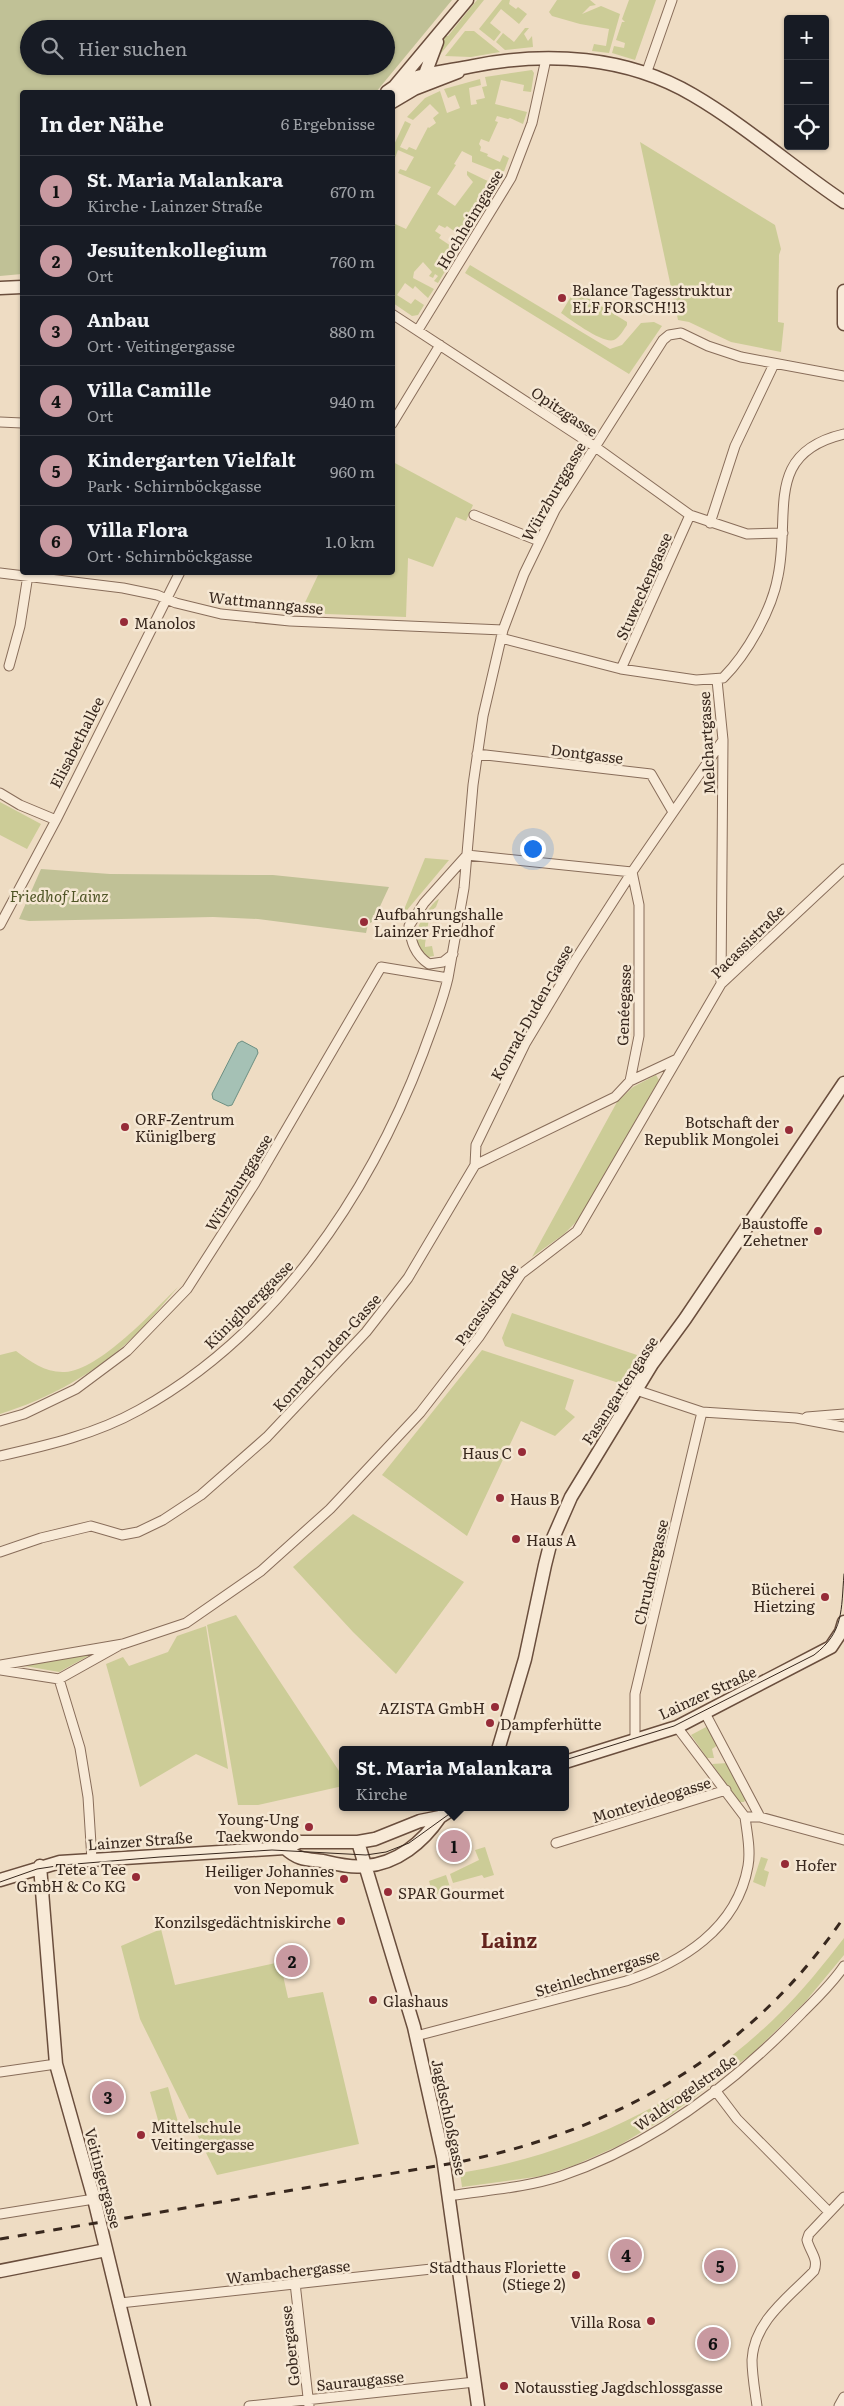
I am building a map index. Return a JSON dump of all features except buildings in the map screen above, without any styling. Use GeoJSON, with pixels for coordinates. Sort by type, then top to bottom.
{"type":"FeatureCollection","features":[{"type":"Feature","properties":{"kind":"street"},"geometry":{"type":"LineString","coordinates":[[390,90],[466,0]]}},
{"type":"Feature","properties":{"kind":"street"},"geometry":{"type":"LineString","coordinates":[[646,74],[672,0]]}},
{"type":"Feature","properties":{"kind":"street"},"geometry":{"type":"LineString","coordinates":[[395,100],[421,80],[445,26]]}},
{"type":"Feature","properties":{"kind":"street"},"geometry":{"type":"LineString","coordinates":[[421,54],[421,80]]}},
{"type":"Feature","properties":{"kind":"street"},"geometry":{"type":"LineString","coordinates":[[390,90],[421,80],[498,61],[546,59],[606,62],[646,74],[691,94],[716,109],[844,202]]}},
{"type":"Feature","properties":{"kind":"street","name":"Hochheimgasse"},"geometry":{"type":"LineString","coordinates":[[418,330],[511,178],[532,123],[546,59]]}},
{"type":"Feature","properties":{"kind":"street"},"geometry":{"type":"LineString","coordinates":[[0,288],[20,287]]}},
{"type":"Feature","properties":{"kind":"street"},"geometry":{"type":"LineString","coordinates":[[844,290],[844,324]]}},
{"type":"Feature","properties":{"kind":"street","name":"Opitzgasse"},"geometry":{"type":"LineString","coordinates":[[395,316],[594,446],[690,515],[747,534],[783,533]]}},
{"type":"Feature","properties":{"kind":"street","name":"Würzburggasse"},"geometry":{"type":"LineString","coordinates":[[453,953],[464,888],[477,754],[486,700],[502,634],[518,588],[560,502],[663,340],[668,336],[681,333],[723,352],[774,364],[844,376]]}},
{"type":"Feature","properties":{"kind":"street"},"geometry":{"type":"LineString","coordinates":[[395,419],[440,345]]}},
{"type":"Feature","properties":{"kind":"street"},"geometry":{"type":"LineString","coordinates":[[710,523],[734,446],[774,364]]}},
{"type":"Feature","properties":{"kind":"street"},"geometry":{"type":"LineString","coordinates":[[0,422],[20,423]]}},
{"type":"Feature","properties":{"kind":"street","name":"Melchartgasse"},"geometry":{"type":"LineString","coordinates":[[721,984],[723,740],[717,680],[723,678],[729,672],[762,621],[778,577],[785,490],[790,472],[799,456],[809,446],[844,434]]}},
{"type":"Feature","properties":{"kind":"street"},"geometry":{"type":"LineString","coordinates":[[474,515],[540,541]]}},
{"type":"Feature","properties":{"kind":"street","name":"Stuweckengasse"},"geometry":{"type":"LineString","coordinates":[[621,669],[690,515]]}},
{"type":"Feature","properties":{"kind":"street","name":"Wattmanngasse"},"geometry":{"type":"LineString","coordinates":[[0,573],[20,574]]}},
{"type":"Feature","properties":{"kind":"street"},"geometry":{"type":"LineString","coordinates":[[9,666],[20,626],[28,575]]}},
{"type":"Feature","properties":{"kind":"street","name":"Wattmanngasse"},"geometry":{"type":"LineString","coordinates":[[28,575],[157,594],[167,599],[221,614],[290,621],[502,634],[621,669],[696,680],[717,680]]}},
{"type":"Feature","properties":{"kind":"street","name":"Elisabethallee"},"geometry":{"type":"LineString","coordinates":[[0,925],[56,820],[179,575]]}},
{"type":"Feature","properties":{"kind":"street","name":"Konrad-Duden-Gasse"},"geometry":{"type":"LineString","coordinates":[[0,1552],[41,1538],[91,1526],[122,1535],[138,1532],[163,1520],[201,1494],[267,1437],[366,1332],[408,1278],[475,1165],[476,1145],[525,1044],[576,959],[632,872],[723,740]]}},
{"type":"Feature","properties":{"kind":"street","name":"Dontgasse"},"geometry":{"type":"LineString","coordinates":[[477,754],[651,774],[673,812]]}},
{"type":"Feature","properties":{"kind":"street"},"geometry":{"type":"LineString","coordinates":[[0,793],[20,805],[56,820]]}},
{"type":"Feature","properties":{"kind":"street"},"geometry":{"type":"LineString","coordinates":[[453,953],[443,962],[429,964],[416,952],[409,926],[424,903],[467,855],[632,872]]}},
{"type":"Feature","properties":{"kind":"street","name":"Pacassistraße"},"geometry":{"type":"LineString","coordinates":[[0,1665],[123,1644],[186,1623],[261,1571],[330,1509],[420,1413],[479,1337],[521,1274],[577,1231],[721,984],[832,878],[844,869]]}},
{"type":"Feature","properties":{"kind":"street","name":"Genéegasse"},"geometry":{"type":"LineString","coordinates":[[630,1081],[639,1036],[639,905],[632,872]]}},
{"type":"Feature","properties":{"kind":"street"},"geometry":{"type":"LineString","coordinates":[[448,978],[453,953]]}},
{"type":"Feature","properties":{"kind":"street","name":"Würzburggasse"},"geometry":{"type":"LineString","coordinates":[[0,1421],[24,1414],[76,1389],[127,1351],[187,1288],[255,1183],[381,967],[448,978]]}},
{"type":"Feature","properties":{"kind":"street","name":"Küniglberggasse"},"geometry":{"type":"LineString","coordinates":[[0,1456],[66,1441],[103,1428],[140,1410],[202,1370],[267,1309],[301,1271],[321,1244],[386,1138],[410,1088],[442,1002],[448,978]]}},
{"type":"Feature","properties":{"kind":"street"},"geometry":{"type":"LineString","coordinates":[[475,1165],[615,1097],[630,1081],[678,1059]]}},
{"type":"Feature","properties":{"kind":"street","name":"Fasangartengasse"},"geometry":{"type":"LineString","coordinates":[[499,1746],[525,1659],[544,1565],[571,1497],[636,1390],[844,1083]]}},
{"type":"Feature","properties":{"kind":"street"},"geometry":{"type":"LineString","coordinates":[[636,1390],[702,1412],[796,1418],[844,1427]]}},
{"type":"Feature","properties":{"kind":"street","name":"Chrudnergasse"},"geometry":{"type":"LineString","coordinates":[[635,1740],[636,1694],[702,1412]]}},
{"type":"Feature","properties":{"kind":"street"},"geometry":{"type":"LineString","coordinates":[[796,1418],[844,1414]]}},
{"type":"Feature","properties":{"kind":"street","name":"Lainzer Straße"},"geometry":{"type":"LineString","coordinates":[[569,1761],[677,1727],[705,1713],[831,1647],[841,1632],[844,1622]]}},
{"type":"Feature","properties":{"kind":"street","name":"Pacassistraße"},"geometry":{"type":"LineString","coordinates":[[59,1679],[123,1644]]}},
{"type":"Feature","properties":{"kind":"street"},"geometry":{"type":"LineString","coordinates":[[0,1670],[59,1679],[80,1748],[88,1797],[92,1860]]}},
{"type":"Feature","properties":{"kind":"street"},"geometry":{"type":"LineString","coordinates":[[705,1713],[760,1817]]}},
{"type":"Feature","properties":{"kind":"street"},"geometry":{"type":"LineString","coordinates":[[677,1727],[745,1817],[760,1817],[844,1840]]}},
{"type":"Feature","properties":{"kind":"street","name":"Montevideogasse"},"geometry":{"type":"LineString","coordinates":[[556,1842],[726,1790]]}},
{"type":"Feature","properties":{"kind":"street"},"geometry":{"type":"LineString","coordinates":[[738,1808],[751,1803]]}},
{"type":"Feature","properties":{"kind":"street","name":"Lainzer Straße"},"geometry":{"type":"LineString","coordinates":[[285,1848],[295,1857],[365,1866],[382,1862],[412,1847],[428,1834],[440,1817],[449,1811]]}},
{"type":"Feature","properties":{"kind":"street","name":"Lainzer Straße"},"geometry":{"type":"LineString","coordinates":[[0,1880],[40,1866],[60,1862],[285,1848],[299,1842],[358,1842],[391,1834],[420,1821],[440,1817]]}},
{"type":"Feature","properties":{"kind":"street","name":"Steinlechnergasse"},"geometry":{"type":"LineString","coordinates":[[416,2036],[626,1981],[657,1970],[689,1953],[707,1939],[721,1922],[743,1883],[748,1866],[749,1849],[745,1817]]}},
{"type":"Feature","properties":{"kind":"street","name":"Jagdschloßgasse"},"geometry":{"type":"LineString","coordinates":[[358,1842],[416,2036],[443,2157],[478,2406]]}},
{"type":"Feature","properties":{"kind":"street","name":"Veitingergasse"},"geometry":{"type":"LineString","coordinates":[[40,1866],[56,2064],[94,2199],[144,2406]]}},
{"type":"Feature","properties":{"kind":"street","name":"Waldvogelstraße"},"geometry":{"type":"LineString","coordinates":[[449,2196],[528,2184],[559,2177],[600,2162],[674,2121],[764,2051],[833,1982],[844,1966]]}},
{"type":"Feature","properties":{"kind":"street"},"geometry":{"type":"LineString","coordinates":[[0,2072],[56,2064]]}},
{"type":"Feature","properties":{"kind":"street"},"geometry":{"type":"LineString","coordinates":[[715,2090],[737,2120],[829,2212]]}},
{"type":"Feature","properties":{"kind":"street"},"geometry":{"type":"LineString","coordinates":[[757,2406],[752,2369],[754,2347],[761,2327],[773,2311],[814,2271],[816,2265],[815,2255],[807,2240],[809,2234],[844,2198]]}},
{"type":"Feature","properties":{"kind":"street"},"geometry":{"type":"LineString","coordinates":[[0,2214],[94,2199]]}},
{"type":"Feature","properties":{"kind":"street"},"geometry":{"type":"LineString","coordinates":[[0,2270],[106,2250]]}},
{"type":"Feature","properties":{"kind":"street","name":"Wambachergasse"},"geometry":{"type":"LineString","coordinates":[[120,2303],[459,2266]]}},
{"type":"Feature","properties":{"kind":"street","name":"Gobergasse"},"geometry":{"type":"LineString","coordinates":[[296,2283],[309,2403]]}},
{"type":"Feature","properties":{"kind":"street","name":"Sauraugasse"},"geometry":{"type":"LineString","coordinates":[[249,2406],[309,2403],[475,2382]]}},
{"type":"Feature","properties":{"kind":"street"},"geometry":{"type":"LineString","coordinates":[[839,2406],[844,2397]]}},
{"type":"Feature","properties":{"kind":"green space"},"geometry":{"type":"Polygon","coordinates":[[[0,0],[452,0],[395,69],[395,20],[20,20],[20,75],[390,75],[378,90],[20,90],[20,274],[0,276],[0,0]]]}},
{"type":"Feature","properties":{"kind":"green space"},"geometry":{"type":"Polygon","coordinates":[[[477,0],[484,0],[434,62],[439,42],[444,36],[448,36],[477,0]]]}},
{"type":"Feature","properties":{"kind":"green space"},"geometry":{"type":"Polygon","coordinates":[[[502,0],[510,0],[509,4],[516,9],[518,7],[527,14],[519,24],[501,9],[490,23],[501,32],[494,41],[479,29],[502,0]]]}},
{"type":"Feature","properties":{"kind":"green space"},"geometry":{"type":"Polygon","coordinates":[[[557,0],[590,0],[596,5],[590,6],[582,14],[601,6],[620,14],[609,53],[592,51],[594,44],[606,46],[609,29],[580,24],[552,16],[549,12],[557,0]]]}},
{"type":"Feature","properties":{"kind":"green space"},"geometry":{"type":"Polygon","coordinates":[[[629,0],[656,0],[635,60],[612,53],[614,46],[624,48],[625,43],[616,40],[622,22],[625,22],[622,19],[629,0]]]}},
{"type":"Feature","properties":{"kind":"green space"},"geometry":{"type":"Polygon","coordinates":[[[525,28],[529,28],[524,34],[528,41],[532,36],[533,47],[505,50],[496,42],[503,33],[514,42],[525,28]]]}},
{"type":"Feature","properties":{"kind":"green space"},"geometry":{"type":"Polygon","coordinates":[[[465,31],[474,31],[500,52],[471,57],[445,56],[465,31]]]}},
{"type":"Feature","properties":{"kind":"green space"},"geometry":{"type":"Polygon","coordinates":[[[532,70],[534,73],[531,92],[523,91],[524,85],[501,80],[495,104],[527,112],[523,124],[510,118],[497,116],[495,121],[498,122],[489,142],[481,139],[479,144],[481,147],[480,151],[488,154],[487,156],[500,162],[503,155],[509,158],[503,174],[472,162],[472,156],[462,151],[454,164],[456,165],[437,194],[455,206],[473,182],[467,175],[467,171],[496,185],[465,239],[447,226],[445,228],[439,225],[435,231],[441,235],[439,238],[451,246],[456,239],[462,243],[438,283],[434,281],[438,276],[435,274],[433,278],[429,276],[432,272],[423,262],[414,272],[413,278],[434,289],[428,298],[415,286],[413,289],[405,283],[397,295],[411,304],[415,299],[424,305],[418,315],[412,316],[395,304],[395,224],[406,229],[431,187],[398,173],[400,169],[406,171],[414,157],[398,150],[395,158],[395,143],[405,121],[411,124],[400,147],[407,150],[409,147],[416,150],[428,127],[436,123],[433,118],[439,113],[430,104],[413,120],[407,117],[425,98],[440,91],[447,113],[460,108],[455,95],[448,98],[444,89],[480,79],[481,85],[469,88],[471,105],[477,104],[476,100],[485,98],[482,87],[487,86],[485,77],[532,70]]]}},
{"type":"Feature","properties":{"kind":"green space"},"geometry":{"type":"Polygon","coordinates":[[[640,142],[775,225],[781,249],[779,255],[778,322],[784,323],[781,352],[731,342],[689,322],[678,320],[640,142]]]}},
{"type":"Feature","properties":{"kind":"green space"},"geometry":{"type":"Polygon","coordinates":[[[470,265],[610,349],[622,345],[641,323],[654,322],[662,326],[629,374],[465,273],[470,265]]]}},
{"type":"Feature","properties":{"kind":"green space"},"geometry":{"type":"Polygon","coordinates":[[[575,290],[627,322],[627,325],[618,337],[614,340],[602,338],[587,331],[561,313],[575,290]]]}},
{"type":"Feature","properties":{"kind":"green space"},"geometry":{"type":"Polygon","coordinates":[[[395,463],[473,505],[466,521],[456,517],[433,567],[408,558],[406,617],[300,613],[318,575],[395,575],[395,463]]]}},
{"type":"Feature","properties":{"kind":"green space"},"geometry":{"type":"Polygon","coordinates":[[[0,802],[41,824],[27,849],[0,835],[0,802]]]}},
{"type":"Feature","properties":{"kind":"green space"},"geometry":{"type":"Polygon","coordinates":[[[425,858],[449,860],[397,922],[395,921],[403,912],[425,858]]]}},
{"type":"Feature","properties":{"kind":"green space","name":"Friedhof Lainz"},"geometry":{"type":"Polygon","coordinates":[[[41,869],[110,874],[273,875],[389,887],[376,915],[373,915],[372,922],[368,924],[366,933],[258,919],[213,917],[29,921],[19,919],[41,869]]]}},
{"type":"Feature","properties":{"kind":"green space"},"geometry":{"type":"Polygon","coordinates":[[[439,899],[436,907],[430,912],[425,947],[432,946],[434,956],[428,957],[418,947],[416,934],[421,921],[439,899]]]}},
{"type":"Feature","properties":{"kind":"green space"},"geometry":{"type":"Polygon","coordinates":[[[656,1075],[659,1080],[578,1220],[564,1234],[532,1257],[617,1102],[633,1087],[656,1075]]]}},
{"type":"Feature","properties":{"kind":"green space"},"geometry":{"type":"Polygon","coordinates":[[[178,1287],[138,1332],[103,1363],[53,1393],[0,1414],[0,1355],[16,1351],[33,1363],[51,1371],[65,1372],[79,1369],[110,1351],[178,1287]]]}},
{"type":"Feature","properties":{"kind":"green space"},"geometry":{"type":"Polygon","coordinates":[[[512,1313],[643,1357],[625,1385],[505,1346],[502,1338],[512,1313]]]}},
{"type":"Feature","properties":{"kind":"green space"},"geometry":{"type":"Polygon","coordinates":[[[482,1350],[574,1380],[565,1409],[575,1417],[555,1436],[521,1421],[467,1536],[382,1475],[482,1350]]]}},
{"type":"Feature","properties":{"kind":"green space"},"geometry":{"type":"Polygon","coordinates":[[[353,1514],[464,1582],[396,1674],[353,1632],[293,1567],[353,1514]]]}},
{"type":"Feature","properties":{"kind":"green space"},"geometry":{"type":"Polygon","coordinates":[[[236,1615],[339,1771],[339,1787],[258,1805],[238,1805],[207,1625],[236,1615]]]}},
{"type":"Feature","properties":{"kind":"green space"},"geometry":{"type":"Polygon","coordinates":[[[206,1626],[228,1769],[196,1754],[140,1787],[106,1664],[123,1657],[129,1666],[168,1652],[177,1636],[206,1626]]]}},
{"type":"Feature","properties":{"kind":"green space"},"geometry":{"type":"Polygon","coordinates":[[[92,1654],[59,1672],[25,1666],[26,1663],[92,1654]]]}},
{"type":"Feature","properties":{"kind":"green space"},"geometry":{"type":"Polygon","coordinates":[[[708,1726],[718,1745],[712,1749],[714,1758],[707,1758],[691,1735],[708,1726]]]}},
{"type":"Feature","properties":{"kind":"green space"},"geometry":{"type":"Polygon","coordinates":[[[728,1763],[746,1798],[744,1802],[739,1802],[712,1764],[728,1763]]]}},
{"type":"Feature","properties":{"kind":"green space"},"geometry":{"type":"Polygon","coordinates":[[[485,1847],[494,1875],[484,1878],[482,1875],[453,1883],[450,1874],[479,1860],[475,1850],[485,1847]]]}},
{"type":"Feature","properties":{"kind":"green space"},"geometry":{"type":"Polygon","coordinates":[[[761,1857],[768,1859],[764,1870],[769,1872],[765,1887],[753,1882],[761,1857]]]}},
{"type":"Feature","properties":{"kind":"green space"},"geometry":{"type":"Polygon","coordinates":[[[446,1875],[451,1890],[433,1895],[429,1881],[446,1875]]]}},
{"type":"Feature","properties":{"kind":"green space"},"geometry":{"type":"Polygon","coordinates":[[[161,1929],[175,1985],[280,1962],[288,1998],[323,1992],[359,2144],[217,2175],[140,2019],[121,1946],[161,1929]]]}},
{"type":"Feature","properties":{"kind":"green space"},"geometry":{"type":"Polygon","coordinates":[[[844,1938],[844,1955],[805,2002],[753,2053],[672,2114],[618,2146],[575,2165],[542,2176],[462,2187],[460,2173],[548,2152],[632,2118],[673,2096],[747,2044],[797,1995],[844,1938]]]}},
{"type":"Feature","properties":{"kind":"green space"},"geometry":{"type":"Polygon","coordinates":[[[168,2087],[178,2122],[160,2127],[150,2092],[168,2087]]]}},
{"type":"Feature","properties":{"kind":"green space"},"geometry":{"type":"Polygon","coordinates":[[[733,2253],[737,2271],[706,2279],[702,2260],[733,2253]]]}},
{"type":"Feature","properties":{"kind":"shaded area"},"geometry":{"type":"Polygon","coordinates":[[[242,1041],[257,1049],[258,1053],[232,1105],[228,1106],[213,1099],[212,1094],[238,1043],[242,1041]]]}},
{"type":"Feature","properties":{"kind":"tram line"},"geometry":{"type":"LineString","coordinates":[[569,1759],[674,1726],[814,1655],[831,1638],[836,1629],[841,1610],[844,1574]]}},
{"type":"Feature","properties":{"kind":"tram line"},"geometry":{"type":"LineString","coordinates":[[0,1882],[37,1869],[160,1857],[272,1850],[366,1855],[386,1852],[409,1843],[453,1811]]}},
{"type":"Feature","properties":{"kind":"railway"},"geometry":{"type":"LineString","coordinates":[[0,2239],[454,2163],[513,2149],[569,2131],[623,2108],[674,2080],[722,2047],[766,2009],[807,1966],[844,1917]]}},
{"type":"Feature","properties":{"kind":"place","name":"Balance Tagesstruktur ELF FORSCH!13"},"geometry":{"type":"Point","coordinates":[562,298]}},
{"type":"Feature","properties":{"kind":"place","name":"Manolos"},"geometry":{"type":"Point","coordinates":[124,622]}},
{"type":"Feature","properties":{"kind":"place","name":"Aufbahrungshalle Lainzer Friedhof"},"geometry":{"type":"Point","coordinates":[364,922]}},
{"type":"Feature","properties":{"kind":"place","name":"ORF-Zentrum Küniglberg"},"geometry":{"type":"Point","coordinates":[125,1127]}},
{"type":"Feature","properties":{"kind":"place","name":"Botschaft der Republik Mongolei"},"geometry":{"type":"Point","coordinates":[789,1130]}},
{"type":"Feature","properties":{"kind":"place","name":"Baustoffe Zehetner"},"geometry":{"type":"Point","coordinates":[818,1231]}},
{"type":"Feature","properties":{"kind":"place","name":"Haus C"},"geometry":{"type":"Point","coordinates":[522,1452]}},
{"type":"Feature","properties":{"kind":"place","name":"Haus B"},"geometry":{"type":"Point","coordinates":[500,1498]}},
{"type":"Feature","properties":{"kind":"place","name":"Haus A"},"geometry":{"type":"Point","coordinates":[516,1539]}},
{"type":"Feature","properties":{"kind":"place","name":"Bücherei Hietzing"},"geometry":{"type":"Point","coordinates":[825,1597]}},
{"type":"Feature","properties":{"kind":"place","name":"AZISTA GmbH"},"geometry":{"type":"Point","coordinates":[495,1707]}},
{"type":"Feature","properties":{"kind":"place","name":"Dampferhütte"},"geometry":{"type":"Point","coordinates":[490,1723]}},
{"type":"Feature","properties":{"kind":"place","name":"Young-Ung Taekwondo"},"geometry":{"type":"Point","coordinates":[309,1827]}},
{"type":"Feature","properties":{"kind":"place","name":"St. Maria Malankara"},"geometry":{"type":"Point","coordinates":[454,1846]}},
{"type":"Feature","properties":{"kind":"place","name":"Hofer"},"geometry":{"type":"Point","coordinates":[785,1864]}},
{"type":"Feature","properties":{"kind":"place","name":"Tete a Tee GmbH & Co KG"},"geometry":{"type":"Point","coordinates":[136,1877]}},
{"type":"Feature","properties":{"kind":"place","name":"Heiliger Johannes von Nepomuk"},"geometry":{"type":"Point","coordinates":[344,1879]}},
{"type":"Feature","properties":{"kind":"place","name":"SPAR Gourmet"},"geometry":{"type":"Point","coordinates":[388,1892]}},
{"type":"Feature","properties":{"kind":"place","name":"Konzilsgedächtniskirche"},"geometry":{"type":"Point","coordinates":[341,1921]}},
{"type":"Feature","properties":{"kind":"place","name":"Jesuitenkollegium"},"geometry":{"type":"Point","coordinates":[292,1961]}},
{"type":"Feature","properties":{"kind":"place","name":"Glashaus"},"geometry":{"type":"Point","coordinates":[373,2000]}},
{"type":"Feature","properties":{"kind":"place","name":"Anbau"},"geometry":{"type":"Point","coordinates":[108,2097]}},
{"type":"Feature","properties":{"kind":"place","name":"Mittelschule Veitingergasse"},"geometry":{"type":"Point","coordinates":[141,2135]}},
{"type":"Feature","properties":{"kind":"place","name":"Villa Camille"},"geometry":{"type":"Point","coordinates":[626,2255]}},
{"type":"Feature","properties":{"kind":"place","name":"Kindergarten Vielfalt"},"geometry":{"type":"Point","coordinates":[720,2266]}},
{"type":"Feature","properties":{"kind":"place","name":"Stadthaus Floriette (Stiege 2)"},"geometry":{"type":"Point","coordinates":[576,2275]}},
{"type":"Feature","properties":{"kind":"place","name":"Villa Rosa"},"geometry":{"type":"Point","coordinates":[651,2321]}},
{"type":"Feature","properties":{"kind":"place","name":"Villa Flora"},"geometry":{"type":"Point","coordinates":[713,2343]}},
{"type":"Feature","properties":{"kind":"place","name":"Notausstieg Jagdschlossgasse"},"geometry":{"type":"Point","coordinates":[504,2386]}},
{"type":"Feature","properties":{"kind":"district","name":"Lainz"},"geometry":{"type":"Point","coordinates":[509,1939]}}]}
